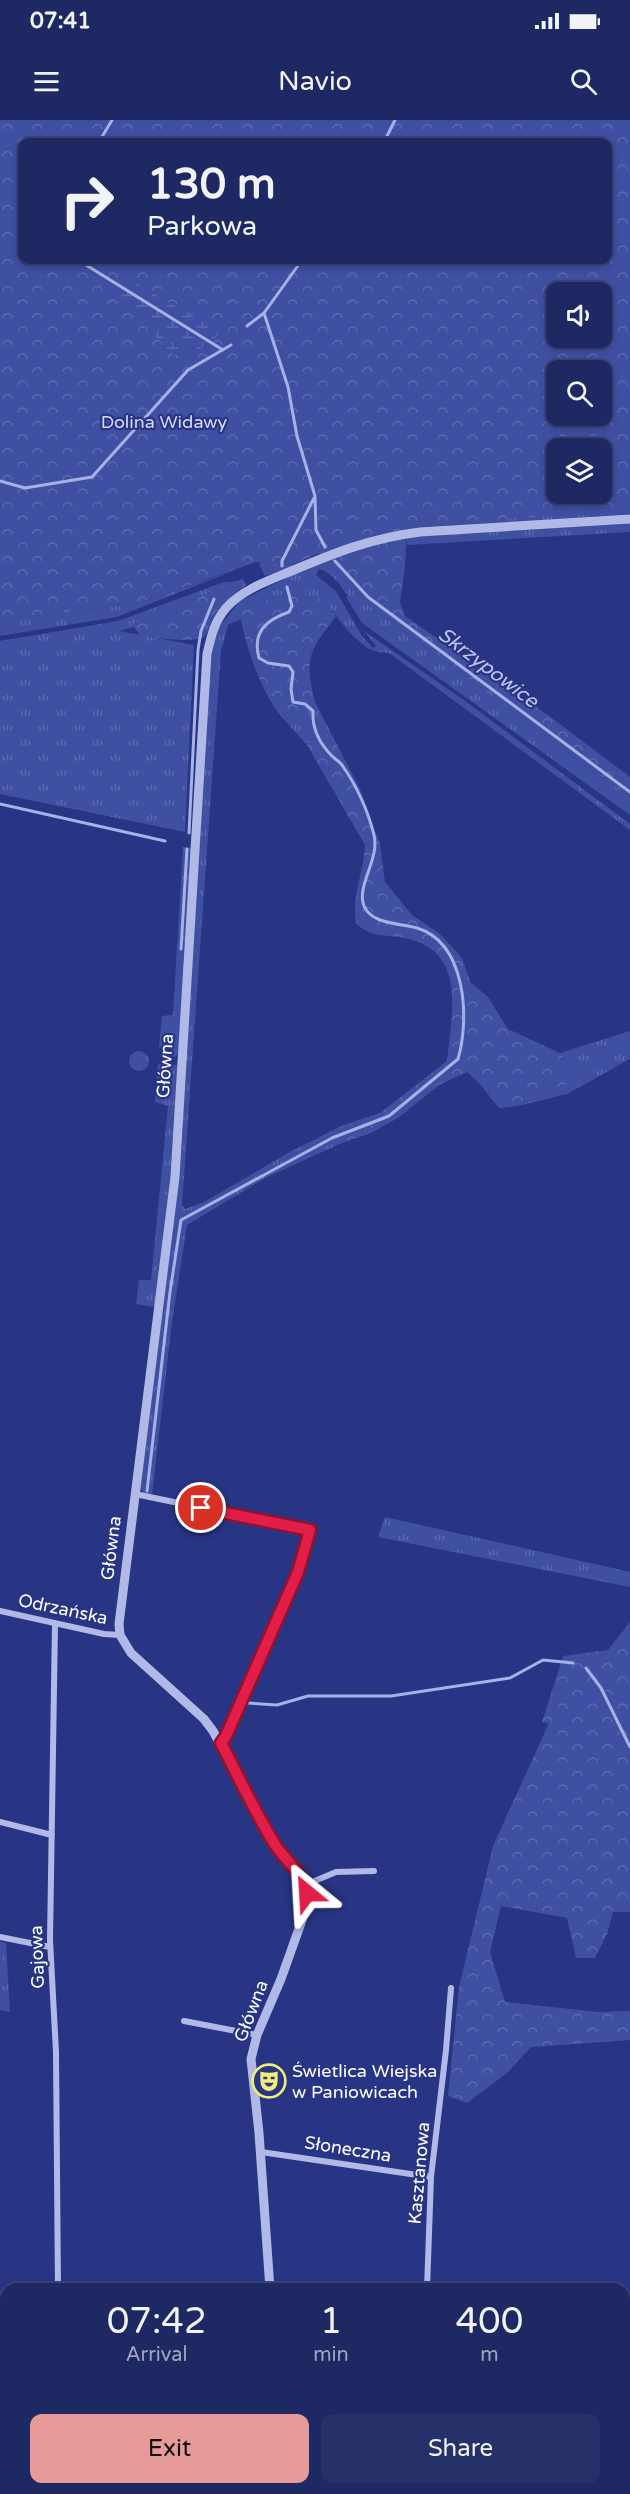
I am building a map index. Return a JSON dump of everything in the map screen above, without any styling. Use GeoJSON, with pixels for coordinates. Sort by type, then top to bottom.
{"type":"FeatureCollection","features":[{"type":"Feature","properties":{"kind":"street","name":"Główna"},"geometry":{"type":"LineString","coordinates":[[120,1635],[119,1613],[175,1177],[207,654],[213,631],[227,607],[249,590],[337,551],[371,540],[403,534],[630,519]]}},
{"type":"Feature","properties":{"kind":"street"},"geometry":{"type":"LineString","coordinates":[[135,1494],[310,1530],[298,1572],[221,1743]]}},
{"type":"Feature","properties":{"kind":"street","name":"Odrzańska"},"geometry":{"type":"LineString","coordinates":[[0,1611],[104,1634],[120,1635]]}},
{"type":"Feature","properties":{"kind":"street","name":"Gajowa"},"geometry":{"type":"LineString","coordinates":[[55,1624],[50,1947],[56,2052],[58,2283]]}},
{"type":"Feature","properties":{"kind":"street"},"geometry":{"type":"LineString","coordinates":[[120,1635],[131,1653],[204,1719],[221,1743],[276,1845],[301,1876],[305,1885],[336,1872],[374,1871]]}},
{"type":"Feature","properties":{"kind":"street"},"geometry":{"type":"LineString","coordinates":[[0,1822],[52,1835]]}},
{"type":"Feature","properties":{"kind":"street","name":"Główna"},"geometry":{"type":"LineString","coordinates":[[270,2283],[261,2152],[251,2063],[257,2035],[281,1979],[306,1909],[305,1885]]}},
{"type":"Feature","properties":{"kind":"street"},"geometry":{"type":"LineString","coordinates":[[0,1936],[50,1947]]}},
{"type":"Feature","properties":{"kind":"street","name":"Kasztanowa"},"geometry":{"type":"LineString","coordinates":[[427,2283],[431,2177],[451,1988]]}},
{"type":"Feature","properties":{"kind":"street"},"geometry":{"type":"LineString","coordinates":[[184,2021],[257,2035]]}},
{"type":"Feature","properties":{"kind":"street","name":"Słoneczna"},"geometry":{"type":"LineString","coordinates":[[261,2152],[431,2177]]}},
{"type":"Feature","properties":{"kind":"green space","name":"Dolina Widawy"},"geometry":{"type":"Polygon","coordinates":[[[0,120],[630,120],[630,510],[407,526],[400,602],[405,616],[552,718],[630,777],[630,798],[370,606],[319,553],[292,565],[256,562],[140,603],[0,620],[0,120]]]}},
{"type":"Feature","properties":{"kind":"green space"},"geometry":{"type":"Polygon","coordinates":[[[130,280],[221,333],[196,352],[173,355],[130,307],[114,293],[130,280]]]}},
{"type":"Feature","properties":{"kind":"green space"},"geometry":{"type":"Polygon","coordinates":[[[630,505],[630,514],[407,530],[407,520],[630,505]]]}},
{"type":"Feature","properties":{"kind":"green space"},"geometry":{"type":"Polygon","coordinates":[[[630,523],[630,532],[407,545],[407,537],[630,523]]]}},
{"type":"Feature","properties":{"kind":"green space"},"geometry":{"type":"Polygon","coordinates":[[[261,541],[292,567],[265,576],[260,566],[261,541]]]}},
{"type":"Feature","properties":{"kind":"green space"},"geometry":{"type":"Polygon","coordinates":[[[325,559],[370,606],[630,798],[630,815],[362,623],[339,583],[328,573],[319,569],[316,575],[336,591],[362,636],[373,648],[376,646],[364,631],[465,701],[630,824],[630,830],[389,653],[377,652],[362,644],[340,621],[324,599],[283,594],[240,609],[241,619],[228,625],[221,651],[182,1205],[185,1209],[204,1202],[288,1153],[341,1126],[342,1143],[265,1178],[187,1225],[172,1322],[152,1494],[144,1494],[140,1488],[170,1248],[210,656],[219,627],[240,601],[325,559]]]}},
{"type":"Feature","properties":{"kind":"green space"},"geometry":{"type":"Polygon","coordinates":[[[238,569],[117,617],[0,636],[0,620],[140,603],[238,569]]]}},
{"type":"Feature","properties":{"kind":"green space"},"geometry":{"type":"Polygon","coordinates":[[[243,579],[246,585],[219,608],[202,638],[180,640],[140,636],[132,624],[164,614],[231,582],[243,579]]]}},
{"type":"Feature","properties":{"kind":"green space"},"geometry":{"type":"Polygon","coordinates":[[[224,582],[231,582],[164,614],[119,631],[194,645],[185,832],[0,794],[0,641],[118,621],[224,582]]]}},
{"type":"Feature","properties":{"kind":"green space"},"geometry":{"type":"Polygon","coordinates":[[[283,594],[324,599],[336,617],[320,638],[311,656],[310,675],[315,702],[280,715],[266,693],[254,665],[239,609],[283,594]]]}},
{"type":"Feature","properties":{"kind":"green space"},"geometry":{"type":"Polygon","coordinates":[[[315,702],[331,733],[314,739],[307,745],[280,715],[315,702]]]}},
{"type":"Feature","properties":{"kind":"green space"},"geometry":{"type":"Polygon","coordinates":[[[331,733],[360,789],[380,844],[385,882],[412,915],[440,934],[462,958],[471,983],[488,997],[508,1029],[560,1053],[572,1072],[566,1085],[518,1106],[499,1108],[467,1072],[439,1085],[398,1118],[371,1133],[342,1143],[341,1126],[380,1113],[447,1061],[452,1002],[451,984],[446,967],[436,953],[421,943],[371,933],[356,923],[356,894],[365,845],[307,745],[314,739],[331,733]]]}},
{"type":"Feature","properties":{"kind":"green space"},"geometry":{"type":"Polygon","coordinates":[[[183,847],[192,848],[179,1053],[175,1057],[171,1056],[171,1048],[159,1048],[162,1016],[173,1015],[183,847]]]}},
{"type":"Feature","properties":{"kind":"green space"},"geometry":{"type":"Polygon","coordinates":[[[630,1031],[630,1059],[567,1094],[518,1106],[566,1085],[572,1072],[560,1053],[630,1031]]]}},
{"type":"Feature","properties":{"kind":"green space"},"geometry":{"type":"Polygon","coordinates":[[[139,1051],[146,1054],[149,1061],[146,1068],[139,1071],[132,1068],[129,1061],[132,1054],[139,1051]]]}},
{"type":"Feature","properties":{"kind":"green space"},"geometry":{"type":"Polygon","coordinates":[[[158,1064],[177,1065],[178,1070],[172,1178],[153,1307],[136,1304],[139,1280],[151,1280],[168,1106],[155,1102],[158,1064]]]}},
{"type":"Feature","properties":{"kind":"green space"},"geometry":{"type":"Polygon","coordinates":[[[385,1517],[630,1572],[630,1587],[378,1537],[385,1517]]]}},
{"type":"Feature","properties":{"kind":"green space"},"geometry":{"type":"Polygon","coordinates":[[[630,1622],[630,1912],[613,1912],[607,1934],[595,1958],[576,1958],[567,1918],[501,1906],[490,1952],[505,2002],[598,2012],[630,2011],[630,2040],[531,2047],[507,2073],[467,2103],[448,2096],[459,1987],[493,1846],[549,1723],[542,1722],[563,1656],[608,1650],[630,1622]]]}},
{"type":"Feature","properties":{"kind":"green space"},"geometry":{"type":"Polygon","coordinates":[[[0,1942],[6,1943],[10,2012],[0,2010],[0,1942]]]}},
{"type":"Feature","properties":{"kind":"waterway"},"geometry":{"type":"LineString","coordinates":[[101,138],[112,120]]}},
{"type":"Feature","properties":{"kind":"waterway"},"geometry":{"type":"LineString","coordinates":[[386,138],[395,120]]}},
{"type":"Feature","properties":{"kind":"waterway"},"geometry":{"type":"LineString","coordinates":[[84,264],[223,350]]}},
{"type":"Feature","properties":{"kind":"waterway"},"geometry":{"type":"LineString","coordinates":[[247,326],[264,313],[299,264]]}},
{"type":"Feature","properties":{"kind":"waterway","name":"Skrzypowice"},"geometry":{"type":"LineString","coordinates":[[264,313],[288,387],[297,436],[315,496],[316,530],[325,547]]}},
{"type":"Feature","properties":{"kind":"waterway","name":"Skrzypowice"},"geometry":{"type":"LineString","coordinates":[[0,481],[25,488],[92,477],[188,370],[231,345]]}},
{"type":"Feature","properties":{"kind":"waterway"},"geometry":{"type":"LineString","coordinates":[[282,566],[282,561],[314,498]]}},
{"type":"Feature","properties":{"kind":"waterway","name":"Skrzypowice"},"geometry":{"type":"LineString","coordinates":[[335,561],[368,597],[630,792]]}},
{"type":"Feature","properties":{"kind":"waterway"},"geometry":{"type":"LineString","coordinates":[[147,1491],[170,1292],[181,1220],[332,1138],[389,1116],[458,1059],[462,1042],[463,1003],[455,965],[446,949],[433,936],[417,928],[373,917],[364,906],[363,890],[375,844],[365,808],[342,765],[320,741],[315,730],[313,711],[305,704],[293,702],[291,689],[293,672],[289,666],[268,663],[259,658],[257,649],[259,634],[268,623],[289,612],[292,606],[287,587]]}},
{"type":"Feature","properties":{"kind":"waterway"},"geometry":{"type":"LineString","coordinates":[[189,833],[198,650],[201,631],[214,599]]}},
{"type":"Feature","properties":{"kind":"waterway"},"geometry":{"type":"LineString","coordinates":[[0,804],[165,841]]}},
{"type":"Feature","properties":{"kind":"waterway"},"geometry":{"type":"LineString","coordinates":[[181,949],[187,849]]}},
{"type":"Feature","properties":{"kind":"waterway"},"geometry":{"type":"LineString","coordinates":[[248,1703],[277,1705],[308,1696],[391,1696],[510,1678],[543,1660],[573,1663]]}},
{"type":"Feature","properties":{"kind":"waterway"},"geometry":{"type":"LineString","coordinates":[[586,1668],[601,1688],[630,1747]]}},
{"type":"Feature","properties":{"kind":"place","name":"Świetlica Wiejska w Paniowicach"},"geometry":{"type":"Point","coordinates":[269,2081]}},
{"type":"Feature","properties":{"kind":"route"},"geometry":{"type":"LineString","coordinates":[[201,1508],[310,1530],[298,1572],[221,1743],[268,1832],[285,1858],[301,1876],[307,1893]]}}]}
